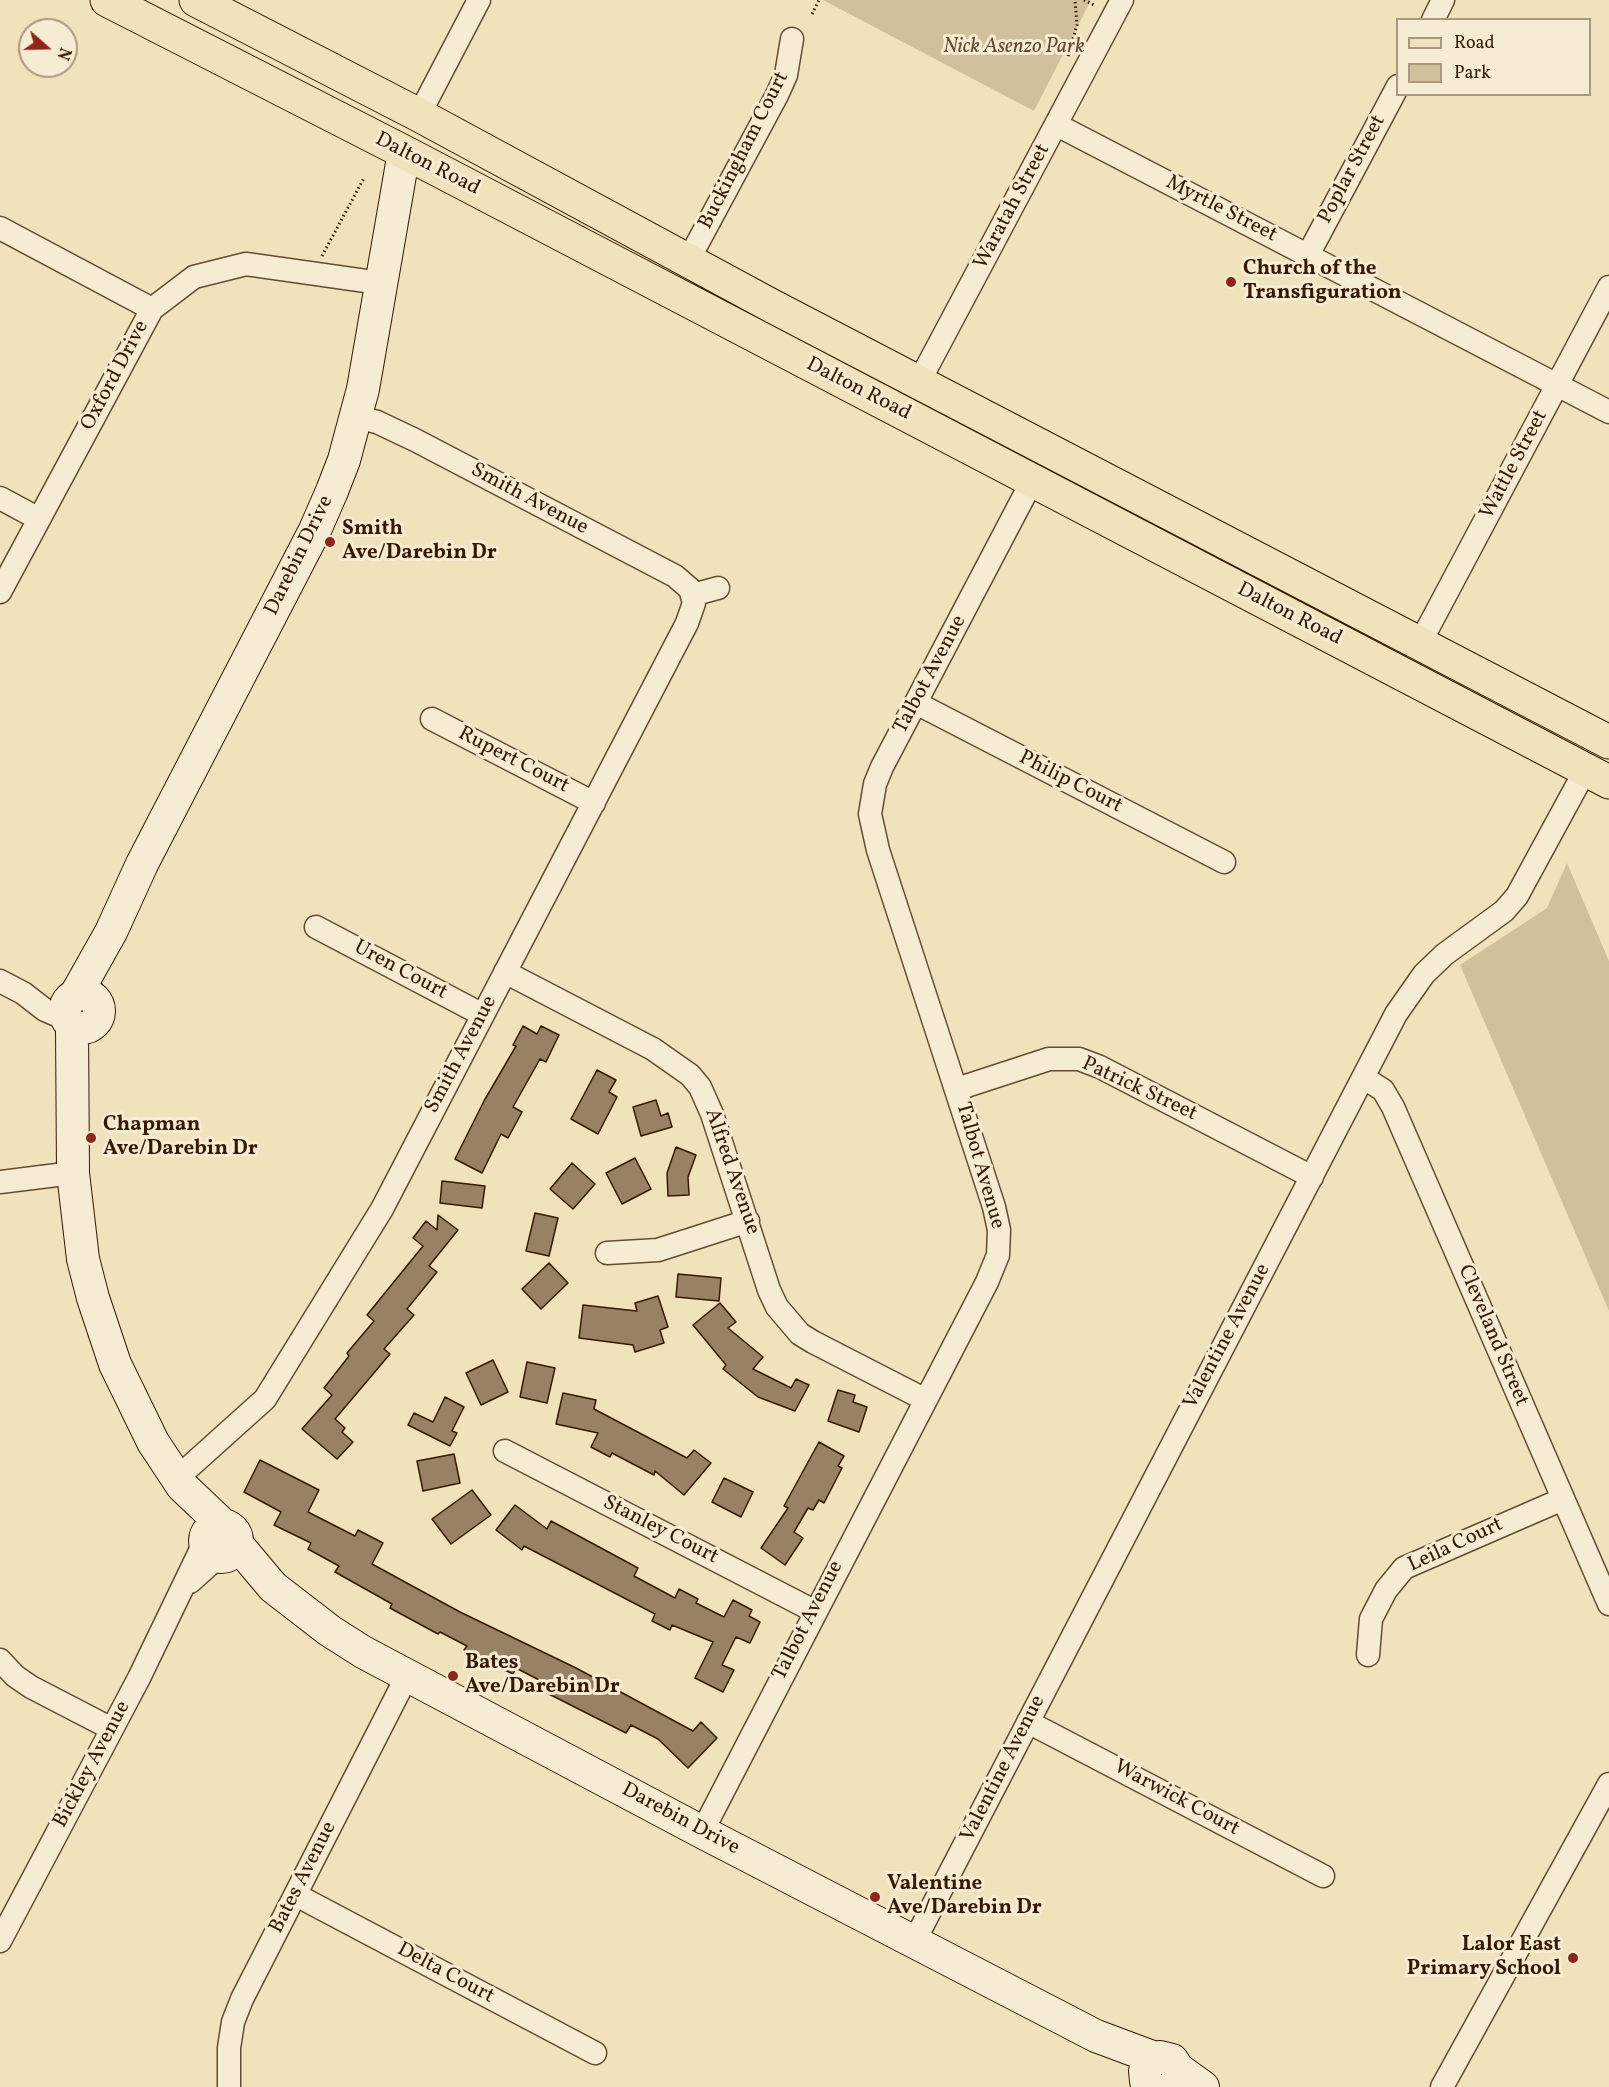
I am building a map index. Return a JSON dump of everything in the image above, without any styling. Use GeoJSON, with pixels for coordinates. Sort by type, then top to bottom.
{"type":"FeatureCollection","features":[{"type":"Feature","properties":{"kind":"main road","name":"Dalton Road"},"geometry":{"type":"LineString","coordinates":[[107,0],[404,152],[1597,776]]}},
{"type":"Feature","properties":{"kind":"main road","name":"Dalton Road"},"geometry":{"type":"LineString","coordinates":[[196,0],[419,115],[689,259],[772,306],[1609,742]]}},
{"type":"Feature","properties":{"kind":"main road"},"geometry":{"type":"LineString","coordinates":[[404,152],[419,115]]}},
{"type":"Feature","properties":{"kind":"main road","name":"Waratah Street"},"geometry":{"type":"LineString","coordinates":[[903,413],[919,382]]}},
{"type":"Feature","properties":{"kind":"street"},"geometry":{"type":"LineString","coordinates":[[419,115],[479,0]]}},
{"type":"Feature","properties":{"kind":"street","name":"Waratah Street"},"geometry":{"type":"LineString","coordinates":[[919,382],[1122,0]]}},
{"type":"Feature","properties":{"kind":"street"},"geometry":{"type":"LineString","coordinates":[[1434,18],[1443,0]]}},
{"type":"Feature","properties":{"kind":"street","name":"Buckingham Court"},"geometry":{"type":"LineString","coordinates":[[689,259],[777,95],[786,75],[792,39]]}},
{"type":"Feature","properties":{"kind":"street","name":"Poplar Street"},"geometry":{"type":"LineString","coordinates":[[1308,255],[1396,90]]}},
{"type":"Feature","properties":{"kind":"street","name":"Myrtle Street"},"geometry":{"type":"LineString","coordinates":[[1057,125],[1609,412]]}},
{"type":"Feature","properties":{"kind":"street","name":"Darebin Drive"},"geometry":{"type":"LineString","coordinates":[[404,152],[357,417],[344,460],[315,530],[142,864],[79,1011],[73,1109],[73,1173],[83,1259],[105,1336],[132,1402],[179,1482],[219,1543],[330,1631],[407,1676],[702,1832],[915,1940],[1096,2036],[1157,2078],[1203,2087]]}},
{"type":"Feature","properties":{"kind":"street"},"geometry":{"type":"LineString","coordinates":[[0,228],[152,309]]}},
{"type":"Feature","properties":{"kind":"street","name":"Oxford Drive"},"geometry":{"type":"LineString","coordinates":[[0,592],[152,309],[194,277],[246,264],[380,283]]}},
{"type":"Feature","properties":{"kind":"street","name":"Wattle Street"},"geometry":{"type":"LineString","coordinates":[[1420,643],[1609,287]]}},
{"type":"Feature","properties":{"kind":"street","name":"Smith Avenue"},"geometry":{"type":"LineString","coordinates":[[179,1482],[247,1417],[272,1388],[382,1209],[687,623],[694,603],[684,582],[675,576],[415,440],[377,422],[357,417]]}},
{"type":"Feature","properties":{"kind":"street","name":"Talbot Avenue"},"geometry":{"type":"LineString","coordinates":[[702,1832],[814,1611],[995,1265],[999,1243],[994,1207],[878,850],[870,814],[875,784],[1032,481]]}},
{"type":"Feature","properties":{"kind":"street"},"geometry":{"type":"LineString","coordinates":[[0,498],[39,519]]}},
{"type":"Feature","properties":{"kind":"street"},"geometry":{"type":"LineString","coordinates":[[692,595],[718,588]]}},
{"type":"Feature","properties":{"kind":"street","name":"Philip Court"},"geometry":{"type":"LineString","coordinates":[[916,703],[1224,862]]}},
{"type":"Feature","properties":{"kind":"street","name":"Rupert Court"},"geometry":{"type":"LineString","coordinates":[[432,719],[594,803]]}},
{"type":"Feature","properties":{"kind":"street","name":"Valentine Avenue"},"geometry":{"type":"LineString","coordinates":[[915,1940],[1411,989],[1446,954],[1485,927],[1517,896],[1597,776]]}},
{"type":"Feature","properties":{"kind":"street","name":"Uren Court"},"geometry":{"type":"LineString","coordinates":[[316,927],[483,1015]]}},
{"type":"Feature","properties":{"kind":"street","name":"Alfred Avenue"},"geometry":{"type":"LineString","coordinates":[[505,972],[653,1049],[690,1075],[710,1107],[769,1290],[790,1323],[813,1342],[924,1399]]}},
{"type":"Feature","properties":{"kind":"street"},"geometry":{"type":"LineString","coordinates":[[0,981],[23,993],[34,1004],[79,1011]]}},
{"type":"Feature","properties":{"kind":"street","name":"Patrick Street"},"geometry":{"type":"LineString","coordinates":[[957,1089],[1049,1059],[1079,1059],[1100,1067],[1312,1177]]}},
{"type":"Feature","properties":{"kind":"street","name":"Cleveland Street"},"geometry":{"type":"LineString","coordinates":[[1364,1078],[1383,1090],[1393,1107],[1609,1604]]}},
{"type":"Feature","properties":{"kind":"street"},"geometry":{"type":"LineString","coordinates":[[0,1182],[73,1173]]}},
{"type":"Feature","properties":{"kind":"street"},"geometry":{"type":"LineString","coordinates":[[607,1253],[658,1250],[748,1221]]}},
{"type":"Feature","properties":{"kind":"street","name":"Stanley Court"},"geometry":{"type":"LineString","coordinates":[[505,1450],[814,1611]]}},
{"type":"Feature","properties":{"kind":"street","name":"Leila Court"},"geometry":{"type":"LineString","coordinates":[[1368,1655],[1371,1619],[1386,1590],[1404,1568],[1563,1499]]}},
{"type":"Feature","properties":{"kind":"street","name":"Bickley Avenue"},"geometry":{"type":"LineString","coordinates":[[2,1932],[112,1729],[185,1587],[219,1543]]}},
{"type":"Feature","properties":{"kind":"street"},"geometry":{"type":"LineString","coordinates":[[0,1660],[15,1676],[31,1687],[112,1729]]}},
{"type":"Feature","properties":{"kind":"street","name":"Bates Avenue"},"geometry":{"type":"LineString","coordinates":[[229,2087],[229,2048],[233,2022],[250,1980],[296,1895],[407,1676]]}},
{"type":"Feature","properties":{"kind":"street","name":"Warwick Court"},"geometry":{"type":"LineString","coordinates":[[1029,1722],[1323,1876]]}},
{"type":"Feature","properties":{"kind":"street"},"geometry":{"type":"LineString","coordinates":[[1442,2087],[1609,1784]]}},
{"type":"Feature","properties":{"kind":"street","name":"Delta Court"},"geometry":{"type":"LineString","coordinates":[[296,1895],[595,2053]]}},
{"type":"Feature","properties":{"kind":"path"},"geometry":{"type":"LineString","coordinates":[[812,14],[819,0]]}},
{"type":"Feature","properties":{"kind":"path"},"geometry":{"type":"LineString","coordinates":[[322,256],[364,178]]}},
{"type":"Feature","properties":{"kind":"green space","name":"Nick Asenzo Park"},"geometry":{"type":"Polygon","coordinates":[[[823,0],[1091,0],[1034,111],[823,0]]]}},
{"type":"Feature","properties":{"kind":"green space"},"geometry":{"type":"Polygon","coordinates":[[[1567,863],[1609,961],[1609,1311],[1460,965],[1547,908],[1567,863]]]}},
{"type":"Feature","properties":{"kind":"building"},"geometry":{"type":"Polygon","coordinates":[[[523,1026],[537,1034],[541,1026],[559,1035],[546,1062],[540,1059],[513,1107],[522,1112],[508,1138],[501,1134],[482,1173],[455,1159],[484,1101],[516,1046],[513,1045],[523,1026]]]}},
{"type":"Feature","properties":{"kind":"building"},"geometry":{"type":"Polygon","coordinates":[[[597,1070],[616,1080],[609,1092],[617,1097],[598,1134],[571,1119],[597,1070]]]}},
{"type":"Feature","properties":{"kind":"building"},"geometry":{"type":"Polygon","coordinates":[[[656,1100],[661,1116],[668,1113],[672,1127],[641,1136],[633,1107],[656,1100]]]}},
{"type":"Feature","properties":{"kind":"building"},"geometry":{"type":"Polygon","coordinates":[[[676,1147],[696,1155],[688,1177],[689,1195],[668,1196],[667,1173],[676,1147]]]}},
{"type":"Feature","properties":{"kind":"building"},"geometry":{"type":"Polygon","coordinates":[[[635,1158],[651,1189],[622,1204],[606,1173],[635,1158]]]}},
{"type":"Feature","properties":{"kind":"building"},"geometry":{"type":"Polygon","coordinates":[[[572,1163],[595,1184],[573,1209],[550,1189],[572,1163]]]}},
{"type":"Feature","properties":{"kind":"building"},"geometry":{"type":"Polygon","coordinates":[[[442,1181],[485,1186],[482,1208],[440,1203],[442,1181]]]}},
{"type":"Feature","properties":{"kind":"building"},"geometry":{"type":"Polygon","coordinates":[[[535,1213],[558,1218],[549,1256],[526,1251],[535,1213]]]}},
{"type":"Feature","properties":{"kind":"building"},"geometry":{"type":"Polygon","coordinates":[[[438,1215],[458,1230],[429,1266],[437,1272],[407,1309],[414,1315],[384,1349],[390,1354],[335,1419],[345,1428],[342,1432],[353,1442],[337,1459],[302,1429],[332,1395],[324,1388],[349,1356],[347,1353],[374,1321],[367,1315],[423,1246],[413,1238],[426,1221],[437,1230],[438,1215]]]}},
{"type":"Feature","properties":{"kind":"building"},"geometry":{"type":"Polygon","coordinates":[[[549,1263],[568,1283],[541,1309],[522,1289],[549,1263]]]}},
{"type":"Feature","properties":{"kind":"building"},"geometry":{"type":"Polygon","coordinates":[[[678,1274],[721,1278],[719,1301],[676,1297],[678,1274]]]}},
{"type":"Feature","properties":{"kind":"building"},"geometry":{"type":"Polygon","coordinates":[[[658,1296],[668,1327],[660,1330],[664,1343],[635,1352],[633,1345],[579,1338],[583,1305],[637,1311],[635,1303],[658,1296]]]}},
{"type":"Feature","properties":{"kind":"building"},"geometry":{"type":"Polygon","coordinates":[[[720,1303],[736,1322],[728,1328],[763,1357],[753,1369],[791,1388],[796,1379],[809,1385],[795,1411],[758,1397],[723,1369],[726,1365],[693,1325],[720,1303]]]}},
{"type":"Feature","properties":{"kind":"building"},"geometry":{"type":"Polygon","coordinates":[[[493,1360],[508,1392],[481,1405],[466,1373],[493,1360]]]}},
{"type":"Feature","properties":{"kind":"building"},"geometry":{"type":"Polygon","coordinates":[[[527,1362],[555,1368],[547,1403],[520,1397],[527,1362]]]}},
{"type":"Feature","properties":{"kind":"building"},"geometry":{"type":"Polygon","coordinates":[[[838,1390],[855,1395],[853,1402],[867,1407],[859,1432],[828,1421],[838,1390]]]}},
{"type":"Feature","properties":{"kind":"building"},"geometry":{"type":"Polygon","coordinates":[[[563,1393],[596,1400],[594,1409],[687,1458],[694,1450],[711,1463],[684,1495],[655,1471],[654,1475],[612,1453],[610,1457],[591,1447],[598,1433],[556,1424],[563,1393]]]}},
{"type":"Feature","properties":{"kind":"building"},"geometry":{"type":"Polygon","coordinates":[[[445,1397],[464,1407],[452,1431],[457,1433],[450,1446],[408,1425],[414,1413],[433,1422],[445,1397]]]}},
{"type":"Feature","properties":{"kind":"building"},"geometry":{"type":"Polygon","coordinates":[[[819,1442],[844,1456],[838,1466],[842,1468],[824,1503],[819,1500],[813,1510],[808,1508],[794,1532],[803,1538],[785,1565],[761,1548],[788,1508],[784,1506],[819,1442]]]}},
{"type":"Feature","properties":{"kind":"building"},"geometry":{"type":"Polygon","coordinates":[[[454,1454],[460,1483],[423,1491],[417,1461],[454,1454]]]}},
{"type":"Feature","properties":{"kind":"building"},"geometry":{"type":"Polygon","coordinates":[[[260,1460],[319,1490],[308,1512],[355,1536],[358,1530],[383,1543],[372,1564],[460,1612],[576,1668],[693,1731],[701,1722],[717,1738],[688,1768],[658,1739],[631,1725],[626,1733],[541,1690],[545,1683],[516,1668],[513,1674],[464,1650],[467,1646],[440,1632],[438,1634],[390,1608],[392,1604],[335,1572],[339,1566],[308,1549],[311,1543],[274,1525],[281,1512],[244,1492],[260,1460]]]}},
{"type":"Feature","properties":{"kind":"building"},"geometry":{"type":"Polygon","coordinates":[[[724,1478],[753,1492],[741,1517],[712,1502],[724,1478]]]}},
{"type":"Feature","properties":{"kind":"building"},"geometry":{"type":"Polygon","coordinates":[[[472,1490],[491,1515],[451,1544],[432,1519],[472,1490]]]}},
{"type":"Feature","properties":{"kind":"building"},"geometry":{"type":"Polygon","coordinates":[[[515,1505],[547,1529],[551,1521],[638,1568],[634,1576],[675,1598],[679,1589],[698,1599],[696,1603],[724,1617],[733,1600],[752,1610],[749,1616],[760,1622],[750,1643],[736,1637],[722,1665],[734,1670],[723,1692],[695,1678],[713,1642],[672,1625],[670,1630],[652,1621],[655,1614],[524,1546],[522,1550],[496,1530],[515,1505]]]}},
{"type":"Feature","properties":{"kind":"place","name":"Church of the Transfiguration"},"geometry":{"type":"Point","coordinates":[1231,282]}},
{"type":"Feature","properties":{"kind":"place","name":"Smith Ave/Darebin Dr"},"geometry":{"type":"Point","coordinates":[330,542]}},
{"type":"Feature","properties":{"kind":"place","name":"Chapman Ave/Darebin Dr"},"geometry":{"type":"Point","coordinates":[91,1138]}},
{"type":"Feature","properties":{"kind":"place","name":"Bates Ave/Darebin Dr"},"geometry":{"type":"Point","coordinates":[453,1676]}},
{"type":"Feature","properties":{"kind":"place","name":"Valentine Ave/Darebin Dr"},"geometry":{"type":"Point","coordinates":[875,1897]}},
{"type":"Feature","properties":{"kind":"place","name":"Lalor East Primary School"},"geometry":{"type":"Point","coordinates":[1573,1958]}}]}
